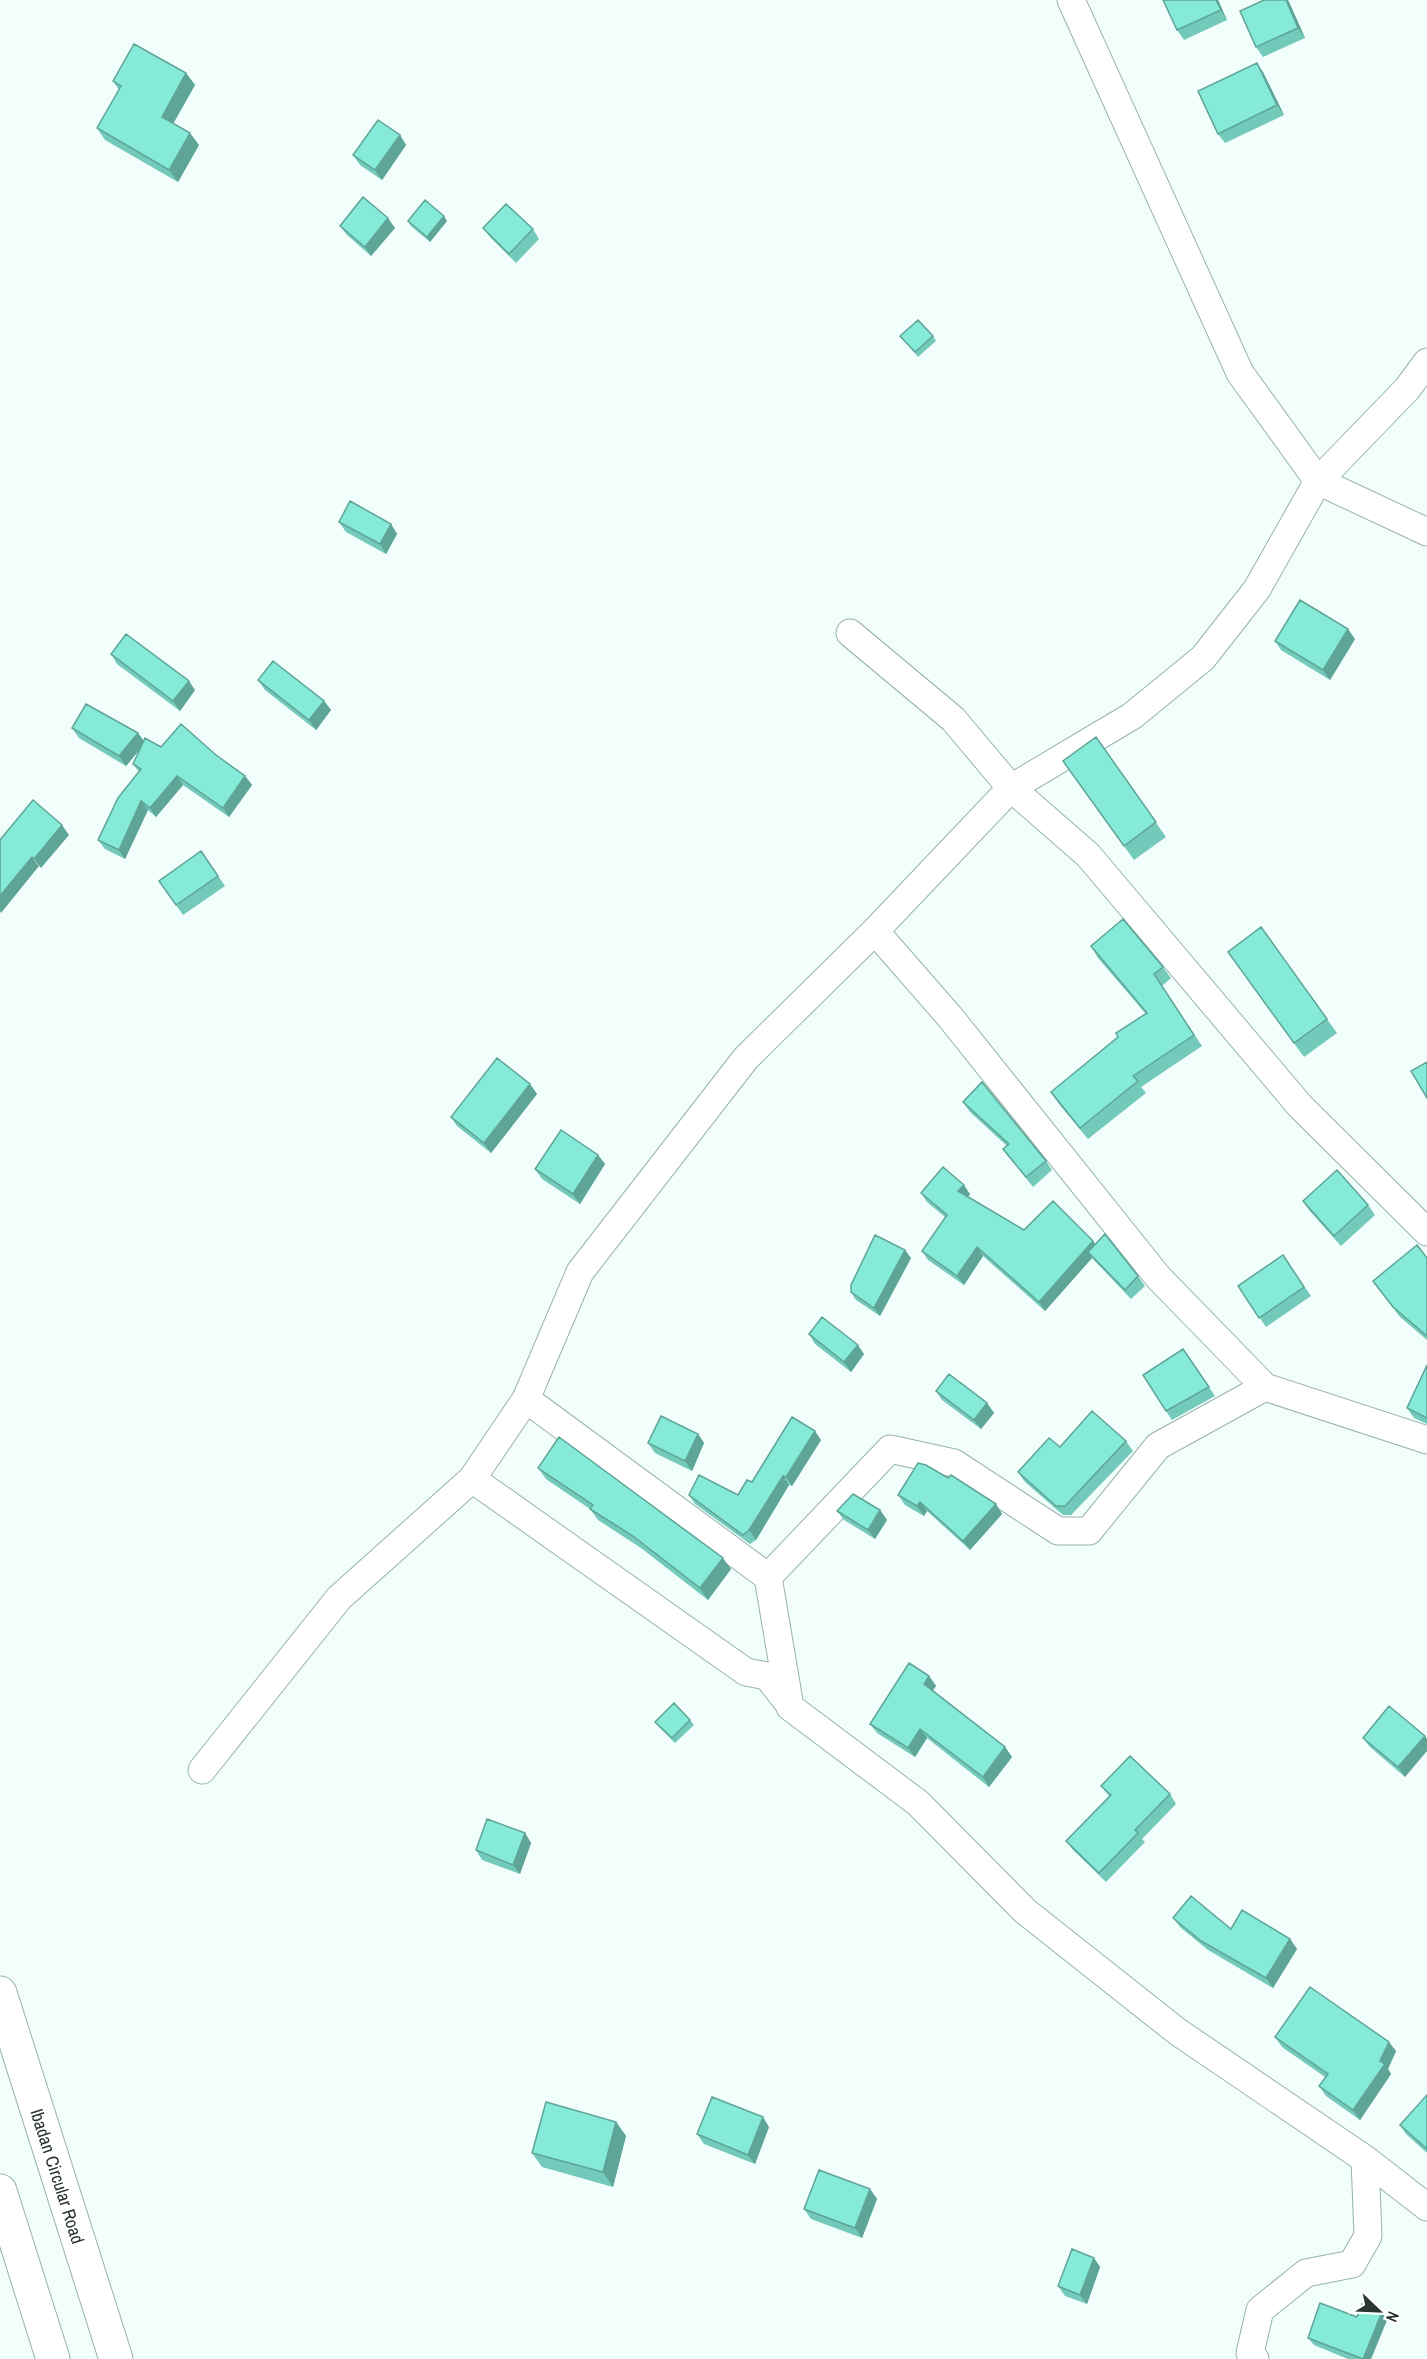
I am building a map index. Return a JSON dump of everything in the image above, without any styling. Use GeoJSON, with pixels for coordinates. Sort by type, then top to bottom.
{"type":"FeatureCollection","features":[{"type":"Feature","properties":{"kind":"highway","name":"Ibadan Circular Road"},"geometry":{"type":"LineString","coordinates":[[0,1993],[116,2359]]}},
{"type":"Feature","properties":{"kind":"highway"},"geometry":{"type":"LineString","coordinates":[[0,2191],[53,2359]]}},
{"type":"Feature","properties":{"kind":"street"},"geometry":{"type":"LineString","coordinates":[[1071,0],[1240,373],[1318,481],[1427,532]]}},
{"type":"Feature","properties":{"kind":"street"},"geometry":{"type":"LineString","coordinates":[[202,1770],[339,1598],[472,1479],[526,1399],[580,1272],[746,1058],[875,931],[1011,788],[1132,716],[1203,658],[1257,589],[1318,481],[1407,388],[1427,362]]}},
{"type":"Feature","properties":{"kind":"street"},"geometry":{"type":"LineString","coordinates":[[850,633],[954,719],[1011,788],[1088,855],[1300,1106],[1427,1232]]}},
{"type":"Feature","properties":{"kind":"street"},"geometry":{"type":"LineString","coordinates":[[875,931],[950,1017],[1158,1277],[1265,1387],[1427,1440]]}},
{"type":"Feature","properties":{"kind":"street"},"geometry":{"type":"LineString","coordinates":[[768,1577],[890,1449],[954,1463],[1058,1530],[1089,1531],[1158,1446],[1265,1387]]}},
{"type":"Feature","properties":{"kind":"street"},"geometry":{"type":"LineString","coordinates":[[526,1399],[768,1577],[790,1707]]}},
{"type":"Feature","properties":{"kind":"street"},"geometry":{"type":"LineString","coordinates":[[472,1479],[746,1672],[767,1676],[790,1707],[918,1803],[1025,1911],[1169,2025],[1365,2159],[1427,2207]]}},
{"type":"Feature","properties":{"kind":"street"},"geometry":{"type":"LineString","coordinates":[[1255,2359],[1250,2353],[1260,2310],[1306,2272],[1352,2265],[1368,2236],[1365,2159]]}},
{"type":"Feature","properties":{"kind":"building"},"geometry":{"type":"Polygon","coordinates":[[[1163,0],[1216,0],[1221,10],[1177,30],[1163,0]]]}},
{"type":"Feature","properties":{"kind":"building"},"geometry":{"type":"Polygon","coordinates":[[[1264,0],[1286,0],[1298,28],[1256,47],[1240,11],[1264,0]]]}},
{"type":"Feature","properties":{"kind":"building"},"geometry":{"type":"Polygon","coordinates":[[[134,44],[186,73],[162,117],[190,133],[169,170],[97,128],[121,86],[113,81],[134,44]]]}},
{"type":"Feature","properties":{"kind":"building"},"geometry":{"type":"Polygon","coordinates":[[[1257,63],[1277,105],[1218,134],[1198,91],[1257,63]]]}},
{"type":"Feature","properties":{"kind":"building"},"geometry":{"type":"Polygon","coordinates":[[[378,120],[400,135],[375,170],[353,155],[378,120]]]}},
{"type":"Feature","properties":{"kind":"building"},"geometry":{"type":"Polygon","coordinates":[[[363,197],[388,218],[365,247],[340,226],[363,197]]]}},
{"type":"Feature","properties":{"kind":"building"},"geometry":{"type":"Polygon","coordinates":[[[425,200],[444,216],[427,237],[408,221],[425,200]]]}},
{"type":"Feature","properties":{"kind":"building"},"geometry":{"type":"Polygon","coordinates":[[[506,204],[533,229],[509,254],[483,228],[506,204]]]}},
{"type":"Feature","properties":{"kind":"building"},"geometry":{"type":"Polygon","coordinates":[[[918,320],[933,336],[915,352],[900,336],[918,320]]]}},
{"type":"Feature","properties":{"kind":"building"},"geometry":{"type":"Polygon","coordinates":[[[350,501],[391,524],[380,544],[339,522],[350,501]]]}},
{"type":"Feature","properties":{"kind":"building"},"geometry":{"type":"Polygon","coordinates":[[[1300,600],[1348,629],[1323,670],[1275,641],[1300,600]]]}},
{"type":"Feature","properties":{"kind":"building"},"geometry":{"type":"Polygon","coordinates":[[[126,634],[189,681],[173,701],[111,654],[126,634]]]}},
{"type":"Feature","properties":{"kind":"building"},"geometry":{"type":"Polygon","coordinates":[[[273,661],[324,701],[309,720],[258,680],[273,661]]]}},
{"type":"Feature","properties":{"kind":"building"},"geometry":{"type":"Polygon","coordinates":[[[86,704],[138,733],[119,756],[72,728],[86,704]]]}},
{"type":"Feature","properties":{"kind":"building"},"geometry":{"type":"Polygon","coordinates":[[[181,724],[216,755],[245,776],[223,808],[177,776],[150,808],[141,801],[119,850],[98,840],[118,798],[141,769],[133,764],[145,738],[161,747],[181,724]]]}},
{"type":"Feature","properties":{"kind":"building"},"geometry":{"type":"Polygon","coordinates":[[[1096,737],[1156,822],[1124,846],[1063,761],[1096,737]]]}},
{"type":"Feature","properties":{"kind":"building"},"geometry":{"type":"Polygon","coordinates":[[[33,800],[62,825],[0,896],[0,840],[33,800]]]}},
{"type":"Feature","properties":{"kind":"building"},"geometry":{"type":"Polygon","coordinates":[[[201,851],[218,876],[176,905],[159,881],[201,851]]]}},
{"type":"Feature","properties":{"kind":"building"},"geometry":{"type":"Polygon","coordinates":[[[1123,919],[1163,967],[1154,974],[1194,1035],[1133,1076],[1138,1081],[1080,1128],[1051,1092],[1118,1037],[1116,1033],[1147,1013],[1091,946],[1123,919]]]}},
{"type":"Feature","properties":{"kind":"building"},"geometry":{"type":"Polygon","coordinates":[[[1261,927],[1327,1019],[1294,1043],[1228,952],[1261,927]]]}},
{"type":"Feature","properties":{"kind":"building"},"geometry":{"type":"Polygon","coordinates":[[[497,1058],[530,1084],[484,1143],[451,1117],[497,1058]]]}},
{"type":"Feature","properties":{"kind":"building"},"geometry":{"type":"Polygon","coordinates":[[[1427,1062],[1427,1098],[1411,1071],[1427,1062]]]}},
{"type":"Feature","properties":{"kind":"building"},"geometry":{"type":"Polygon","coordinates":[[[982,1082],[1046,1161],[1026,1177],[1003,1149],[1009,1144],[963,1102],[982,1082]]]}},
{"type":"Feature","properties":{"kind":"building"},"geometry":{"type":"Polygon","coordinates":[[[561,1130],[598,1155],[573,1194],[535,1169],[561,1130]]]}},
{"type":"Feature","properties":{"kind":"building"},"geometry":{"type":"Polygon","coordinates":[[[943,1167],[964,1185],[958,1191],[1024,1230],[1053,1201],[1093,1241],[1039,1302],[977,1247],[957,1276],[922,1251],[947,1215],[921,1193],[943,1167]]]}},
{"type":"Feature","properties":{"kind":"building"},"geometry":{"type":"Polygon","coordinates":[[[1337,1170],[1368,1205],[1334,1236],[1303,1201],[1337,1170]]]}},
{"type":"Feature","properties":{"kind":"building"},"geometry":{"type":"Polygon","coordinates":[[[1105,1234],[1138,1276],[1125,1290],[1088,1252],[1105,1234]]]}},
{"type":"Feature","properties":{"kind":"building"},"geometry":{"type":"Polygon","coordinates":[[[875,1235],[905,1250],[874,1308],[851,1292],[851,1285],[875,1235]]]}},
{"type":"Feature","properties":{"kind":"building"},"geometry":{"type":"Polygon","coordinates":[[[1417,1245],[1427,1258],[1427,1336],[1393,1307],[1373,1281],[1417,1245]]]}},
{"type":"Feature","properties":{"kind":"building"},"geometry":{"type":"Polygon","coordinates":[[[1283,1255],[1304,1287],[1259,1318],[1238,1286],[1283,1255]]]}},
{"type":"Feature","properties":{"kind":"building"},"geometry":{"type":"Polygon","coordinates":[[[822,1317],[858,1345],[844,1362],[809,1334],[822,1317]]]}},
{"type":"Feature","properties":{"kind":"building"},"geometry":{"type":"Polygon","coordinates":[[[1183,1349],[1209,1387],[1166,1411],[1143,1375],[1183,1349]]]}},
{"type":"Feature","properties":{"kind":"building"},"geometry":{"type":"Polygon","coordinates":[[[1427,1365],[1427,1418],[1407,1408],[1427,1365]]]}},
{"type":"Feature","properties":{"kind":"building"},"geometry":{"type":"Polygon","coordinates":[[[949,1374],[987,1403],[974,1420],[936,1391],[949,1374]]]}},
{"type":"Feature","properties":{"kind":"building"},"geometry":{"type":"Polygon","coordinates":[[[1092,1411],[1126,1441],[1065,1506],[1056,1506],[1018,1472],[1049,1438],[1060,1447],[1092,1411]]]}},
{"type":"Feature","properties":{"kind":"building"},"geometry":{"type":"Polygon","coordinates":[[[661,1416],[698,1434],[685,1461],[648,1443],[661,1416]]]}},
{"type":"Feature","properties":{"kind":"building"},"geometry":{"type":"Polygon","coordinates":[[[792,1417],[815,1431],[786,1477],[783,1476],[749,1530],[743,1535],[689,1495],[699,1475],[738,1495],[747,1480],[752,1482],[792,1417]]]}},
{"type":"Feature","properties":{"kind":"building"},"geometry":{"type":"Polygon","coordinates":[[[559,1437],[723,1558],[700,1588],[633,1536],[590,1509],[593,1505],[538,1468],[559,1437]]]}},
{"type":"Feature","properties":{"kind":"building"},"geometry":{"type":"Polygon","coordinates":[[[918,1463],[948,1478],[951,1475],[996,1504],[963,1541],[920,1502],[917,1506],[898,1495],[918,1463]]]}},
{"type":"Feature","properties":{"kind":"building"},"geometry":{"type":"Polygon","coordinates":[[[853,1494],[880,1510],[868,1530],[837,1511],[853,1494]]]}},
{"type":"Feature","properties":{"kind":"building"},"geometry":{"type":"Polygon","coordinates":[[[909,1663],[929,1676],[924,1684],[1005,1747],[983,1777],[920,1729],[908,1748],[870,1724],[909,1663]]]}},
{"type":"Feature","properties":{"kind":"building"},"geometry":{"type":"Polygon","coordinates":[[[674,1703],[690,1720],[672,1738],[655,1722],[674,1703]]]}},
{"type":"Feature","properties":{"kind":"building"},"geometry":{"type":"Polygon","coordinates":[[[1389,1706],[1425,1736],[1398,1767],[1363,1738],[1389,1706]]]}},
{"type":"Feature","properties":{"kind":"building"},"geometry":{"type":"Polygon","coordinates":[[[1130,1756],[1170,1794],[1135,1830],[1138,1833],[1099,1873],[1066,1841],[1111,1795],[1101,1786],[1130,1756]]]}},
{"type":"Feature","properties":{"kind":"building"},"geometry":{"type":"Polygon","coordinates":[[[487,1819],[525,1833],[513,1865],[476,1850],[487,1819]]]}},
{"type":"Feature","properties":{"kind":"building"},"geometry":{"type":"Polygon","coordinates":[[[1191,1896],[1231,1929],[1242,1910],[1290,1939],[1266,1978],[1201,1941],[1173,1918],[1191,1896]]]}},
{"type":"Feature","properties":{"kind":"building"},"geometry":{"type":"Polygon","coordinates":[[[1310,1987],[1389,2042],[1380,2061],[1385,2064],[1353,2110],[1319,2086],[1328,2074],[1275,2037],[1310,1987]]]}},
{"type":"Feature","properties":{"kind":"building"},"geometry":{"type":"Polygon","coordinates":[[[1427,2095],[1427,2149],[1400,2125],[1427,2095]]]}},
{"type":"Feature","properties":{"kind":"building"},"geometry":{"type":"Polygon","coordinates":[[[712,2097],[763,2117],[748,2155],[697,2134],[712,2097]]]}},
{"type":"Feature","properties":{"kind":"building"},"geometry":{"type":"Polygon","coordinates":[[[546,2102],[616,2122],[603,2172],[532,2153],[546,2102]]]}},
{"type":"Feature","properties":{"kind":"building"},"geometry":{"type":"Polygon","coordinates":[[[819,2170],[870,2189],[855,2228],[804,2209],[819,2170]]]}},
{"type":"Feature","properties":{"kind":"building"},"geometry":{"type":"Polygon","coordinates":[[[1072,2249],[1094,2258],[1080,2295],[1058,2286],[1072,2249]]]}},
{"type":"Feature","properties":{"kind":"building"},"geometry":{"type":"Polygon","coordinates":[[[1320,2303],[1357,2317],[1362,2304],[1382,2312],[1363,2359],[1308,2338],[1320,2303]]]}}]}
